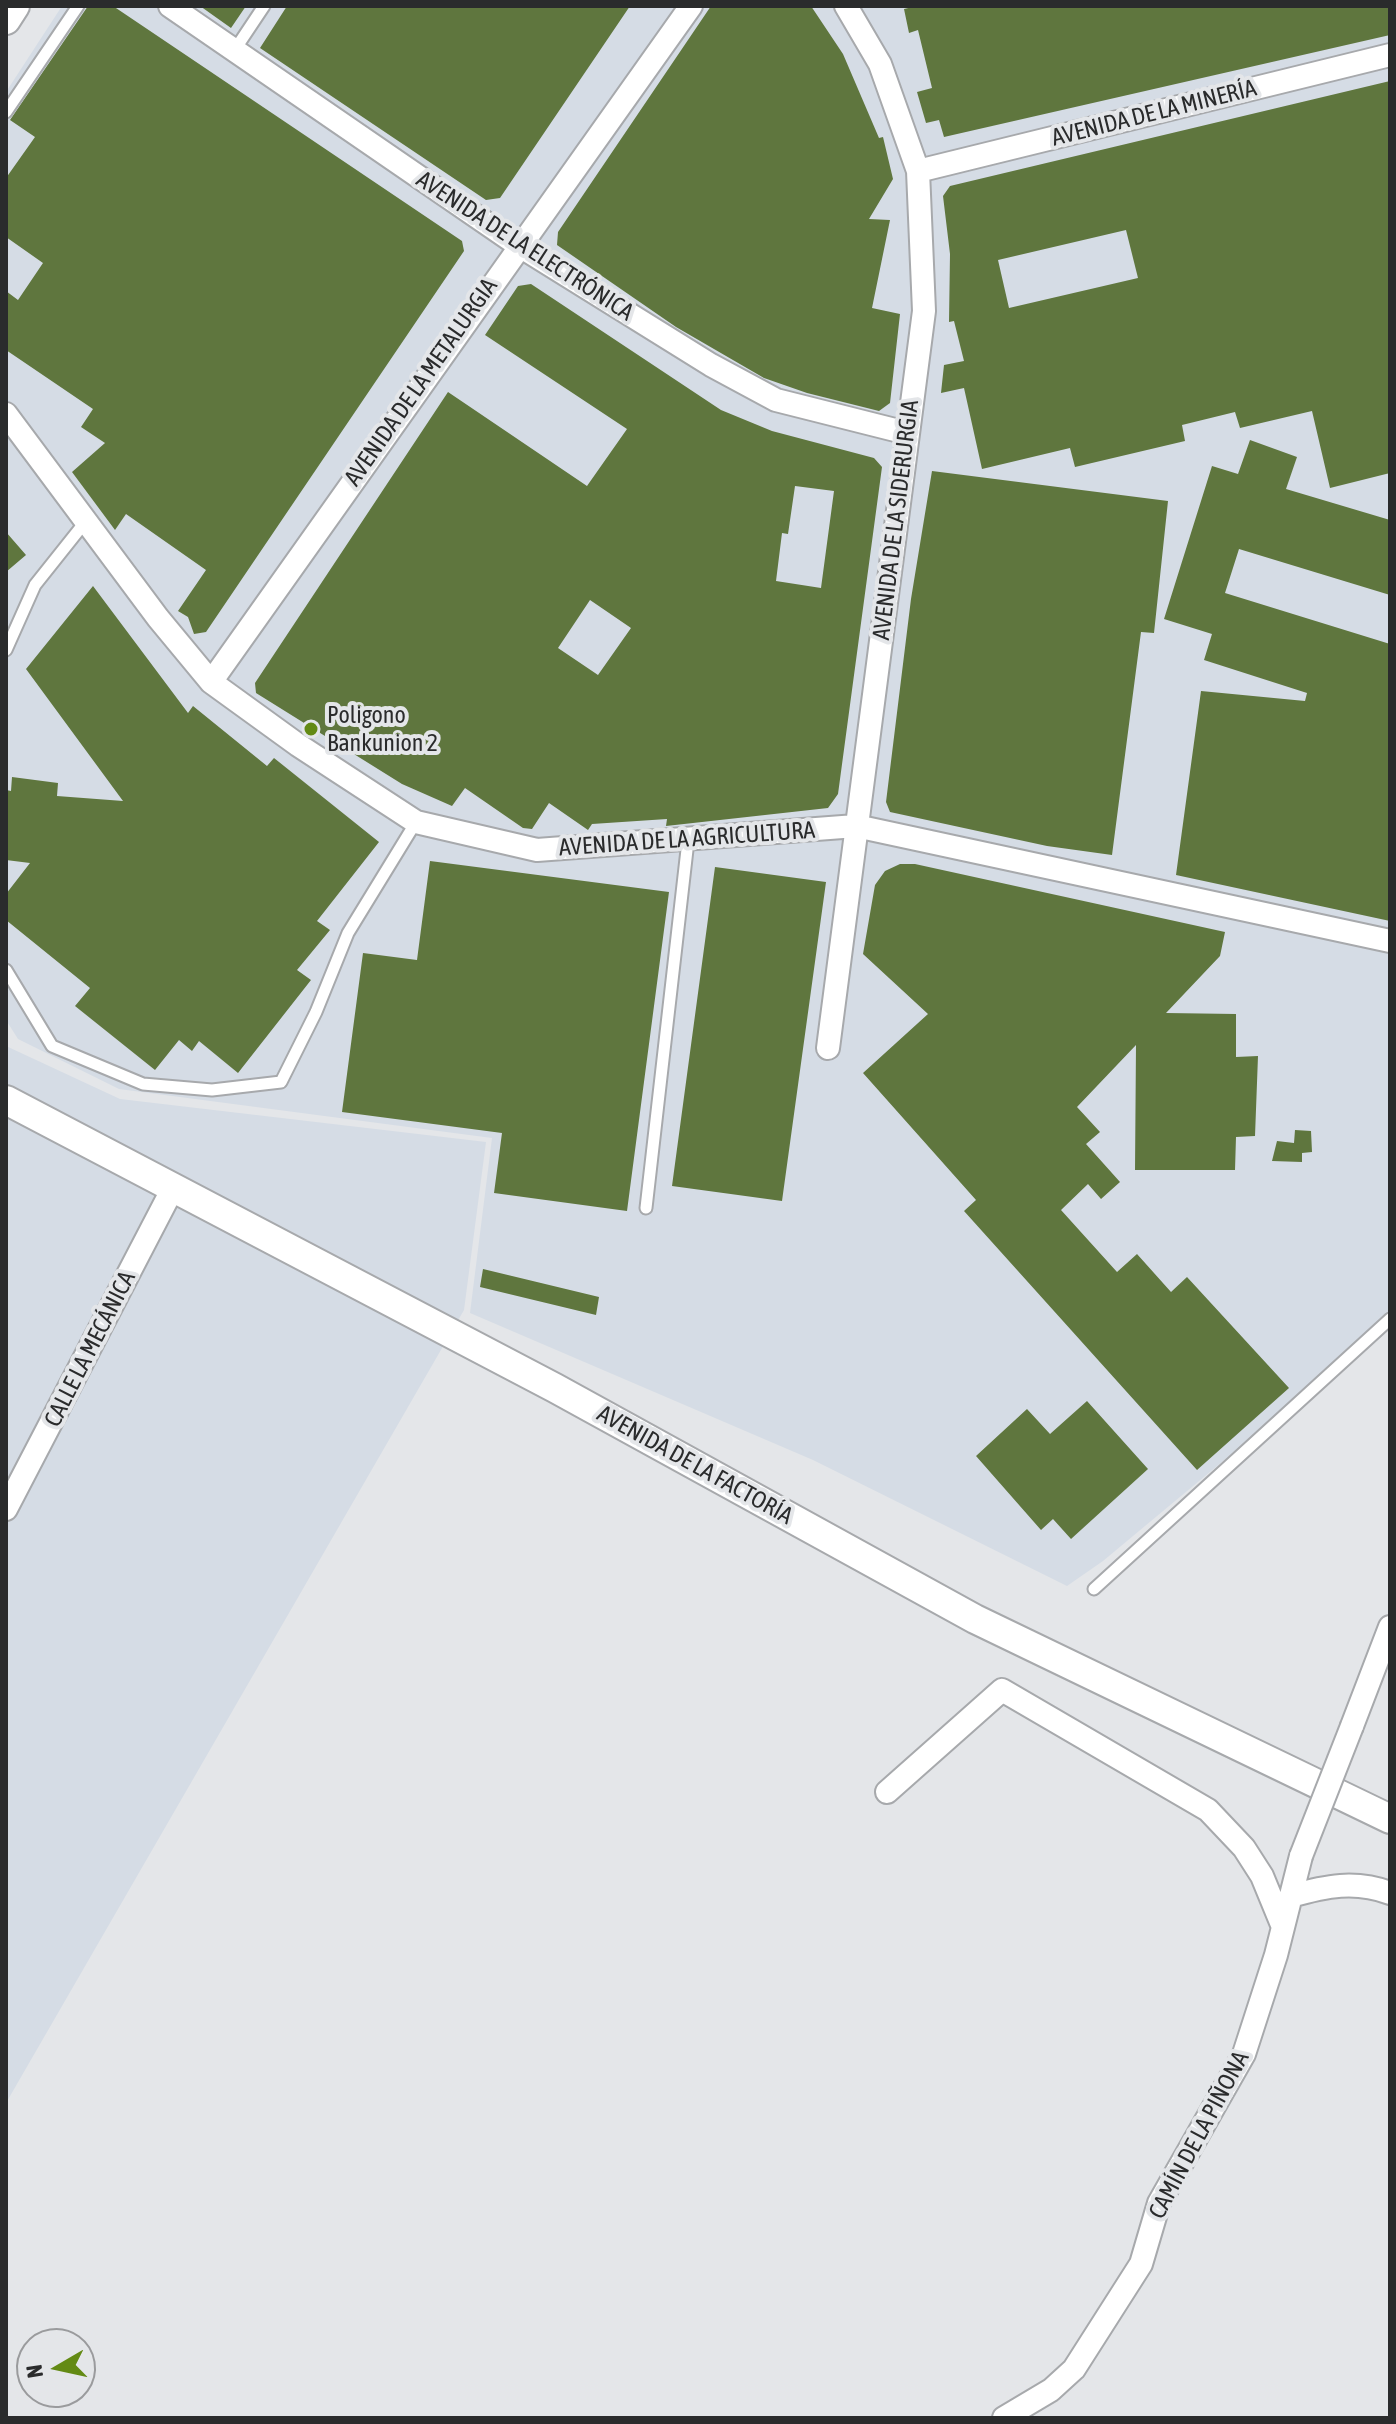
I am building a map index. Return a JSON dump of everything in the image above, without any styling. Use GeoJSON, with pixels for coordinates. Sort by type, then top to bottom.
{"type":"FeatureCollection","features":[{"type":"Feature","properties":{"kind":"street"},"geometry":{"type":"LineString","coordinates":[[6,20],[15,6]]}},
{"type":"Feature","properties":{"kind":"street","name":"AVENIDA DE LA ELECTRÓNICA"},"geometry":{"type":"LineString","coordinates":[[170,6],[518,245],[711,365],[776,400],[907,433]]}},
{"type":"Feature","properties":{"kind":"street","name":"AVENIDA DE LA METALURGIA"},"geometry":{"type":"LineString","coordinates":[[211,682],[518,245],[691,6]]}},
{"type":"Feature","properties":{"kind":"street","name":"AVENIDA DE LA SIDERURGIA"},"geometry":{"type":"LineString","coordinates":[[828,1048],[924,311],[918,171],[880,64],[846,6]]}},
{"type":"Feature","properties":{"kind":"street","name":"AVENIDA DE LA MINERÍA"},"geometry":{"type":"LineString","coordinates":[[918,171],[1390,55]]}},
{"type":"Feature","properties":{"kind":"street","name":"AVENIDA DE LA AGRICULTURA"},"geometry":{"type":"LineString","coordinates":[[6,414],[211,682],[298,745],[416,822],[537,850],[856,826],[1390,941]]}},
{"type":"Feature","properties":{"kind":"street","name":"AVENIDA DE LA FACTORÍA"},"geometry":{"type":"LineString","coordinates":[[6,1100],[555,1388],[975,1619],[1390,1819]]}},
{"type":"Feature","properties":{"kind":"street","name":"CALLE LA MECÁNICA"},"geometry":{"type":"LineString","coordinates":[[6,1509],[173,1188]]}},
{"type":"Feature","properties":{"kind":"street","name":"CAMÍN DE LA PIÑONA"},"geometry":{"type":"LineString","coordinates":[[1004,2418],[1051,2390],[1074,2369],[1141,2264],[1159,2203],[1244,2054],[1301,1856],[1390,1627]]}},
{"type":"Feature","properties":{"kind":"street"},"geometry":{"type":"LineString","coordinates":[[887,1792],[1002,1690],[1208,1810],[1244,1848],[1262,1876],[1283,1927]]}},
{"type":"Feature","properties":{"kind":"street"},"geometry":{"type":"LineString","coordinates":[[1291,1896],[1334,1884],[1370,1886],[1390,1893]]}},
{"type":"Feature","properties":{"kind":"lane"},"geometry":{"type":"LineString","coordinates":[[6,112],[78,6]]}},
{"type":"Feature","properties":{"kind":"lane"},"geometry":{"type":"LineString","coordinates":[[234,51],[264,6]]}},
{"type":"Feature","properties":{"kind":"lane"},"geometry":{"type":"LineString","coordinates":[[6,650],[35,585],[86,521]]}},
{"type":"Feature","properties":{"kind":"lane"},"geometry":{"type":"LineString","coordinates":[[6,970],[52,1046],[143,1084],[212,1090],[281,1082],[316,1012],[348,933],[416,822]]}},
{"type":"Feature","properties":{"kind":"lane"},"geometry":{"type":"LineString","coordinates":[[646,1208],[688,841]]}},
{"type":"Feature","properties":{"kind":"lane"},"geometry":{"type":"LineString","coordinates":[[1094,1589],[1390,1319]]}},
{"type":"Feature","properties":{"kind":"shaded area"},"geometry":{"type":"Polygon","coordinates":[[[62,6],[1390,6],[1390,1322],[1103,1561],[1067,1586],[813,1460],[470,1313],[492,1138],[119,1089],[18,1039],[6,1020],[6,92],[62,6]]]}},
{"type":"Feature","properties":{"kind":"shaded area"},"geometry":{"type":"Polygon","coordinates":[[[6,1046],[120,1099],[486,1142],[464,1310],[6,2103],[6,1046]]]}},
{"type":"Feature","properties":{"kind":"building"},"geometry":{"type":"Polygon","coordinates":[[[88,6],[113,6],[462,241],[464,251],[206,632],[194,634],[188,617],[178,611],[206,570],[126,514],[115,530],[72,472],[105,443],[81,427],[93,409],[6,350],[6,291],[18,300],[43,263],[6,237],[6,178],[35,137],[10,120],[88,6]]]}},
{"type":"Feature","properties":{"kind":"building"},"geometry":{"type":"Polygon","coordinates":[[[200,6],[246,6],[231,28],[200,6]]]}},
{"type":"Feature","properties":{"kind":"building"},"geometry":{"type":"Polygon","coordinates":[[[287,6],[630,6],[500,198],[486,200],[260,48],[287,6]]]}},
{"type":"Feature","properties":{"kind":"building"},"geometry":{"type":"Polygon","coordinates":[[[711,6],[811,6],[843,54],[879,138],[883,137],[893,179],[869,219],[890,220],[872,308],[900,314],[890,403],[879,411],[807,393],[764,378],[676,327],[557,245],[558,232],[711,6]]]}},
{"type":"Feature","properties":{"kind":"building"},"geometry":{"type":"Polygon","coordinates":[[[917,6],[1390,6],[1390,35],[944,137],[939,120],[926,123],[917,92],[932,88],[918,30],[909,33],[904,9],[917,6]]]}},
{"type":"Feature","properties":{"kind":"building"},"geometry":{"type":"Polygon","coordinates":[[[1390,81],[1390,473],[1330,488],[1312,411],[1240,428],[1235,412],[1182,425],[1185,441],[1075,467],[1070,448],[982,469],[964,388],[941,393],[944,365],[964,361],[954,321],[949,322],[950,254],[943,196],[950,186],[1390,81]],[[1126,230],[998,260],[1009,308],[1138,278],[1126,230]]]}},
{"type":"Feature","properties":{"kind":"building"},"geometry":{"type":"Polygon","coordinates":[[[531,284],[721,410],[772,431],[874,458],[882,467],[838,794],[828,808],[666,826],[667,819],[592,824],[588,830],[549,803],[532,829],[523,828],[465,788],[452,806],[402,784],[256,693],[255,683],[448,392],[587,486],[627,429],[485,335],[518,286],[531,284]],[[795,486],[788,534],[782,533],[776,581],[821,588],[834,491],[795,486]],[[590,600],[558,648],[598,675],[631,628],[590,600]]]}},
{"type":"Feature","properties":{"kind":"building"},"geometry":{"type":"Polygon","coordinates":[[[1250,440],[1297,457],[1286,489],[1390,520],[1390,595],[1239,549],[1225,593],[1390,644],[1390,921],[1176,875],[1201,691],[1305,701],[1307,693],[1204,660],[1212,634],[1164,619],[1212,466],[1238,474],[1250,440]]]}},
{"type":"Feature","properties":{"kind":"building"},"geometry":{"type":"Polygon","coordinates":[[[932,471],[1168,501],[1154,633],[1141,632],[1112,855],[1047,846],[890,812],[886,802],[911,599],[932,471]]]}},
{"type":"Feature","properties":{"kind":"building"},"geometry":{"type":"Polygon","coordinates":[[[6,532],[26,555],[6,572],[6,532]]]}},
{"type":"Feature","properties":{"kind":"building"},"geometry":{"type":"Polygon","coordinates":[[[93,586],[188,713],[193,706],[267,766],[274,758],[379,842],[317,921],[330,930],[297,970],[311,980],[238,1073],[199,1041],[192,1051],[179,1040],[155,1070],[75,1006],[90,988],[6,920],[6,894],[30,863],[6,860],[6,790],[11,791],[12,777],[58,783],[57,796],[123,801],[26,669],[93,586]]]}},
{"type":"Feature","properties":{"kind":"building"},"geometry":{"type":"Polygon","coordinates":[[[430,861],[669,892],[627,1211],[494,1193],[502,1133],[342,1112],[363,953],[417,960],[430,861]]]}},
{"type":"Feature","properties":{"kind":"building"},"geometry":{"type":"Polygon","coordinates":[[[900,864],[915,864],[1225,932],[1220,956],[1166,1013],[1236,1014],[1236,1057],[1258,1056],[1255,1136],[1236,1137],[1235,1170],[1135,1170],[1136,1045],[1077,1107],[1100,1132],[1086,1144],[1120,1182],[1101,1199],[1088,1184],[1061,1210],[1117,1272],[1137,1254],[1171,1292],[1187,1277],[1289,1388],[1197,1470],[964,1211],[976,1200],[863,1073],[928,1014],[863,954],[875,885],[885,871],[900,864]]]}},
{"type":"Feature","properties":{"kind":"building"},"geometry":{"type":"Polygon","coordinates":[[[715,867],[826,882],[782,1201],[672,1186],[715,867]]]}},
{"type":"Feature","properties":{"kind":"building"},"geometry":{"type":"Polygon","coordinates":[[[1295,1130],[1311,1131],[1312,1152],[1302,1153],[1302,1162],[1272,1161],[1277,1141],[1294,1143],[1295,1130]]]}},
{"type":"Feature","properties":{"kind":"building"},"geometry":{"type":"Polygon","coordinates":[[[483,1269],[599,1297],[596,1315],[480,1287],[483,1269]]]}},
{"type":"Feature","properties":{"kind":"building"},"geometry":{"type":"Polygon","coordinates":[[[1087,1401],[1148,1469],[1071,1539],[1053,1519],[1041,1530],[976,1456],[1027,1409],[1050,1434],[1087,1401]]]}},
{"type":"Feature","properties":{"kind":"place","name":"Poligono Bankunion 2"},"geometry":{"type":"Point","coordinates":[311,729]}}]}
